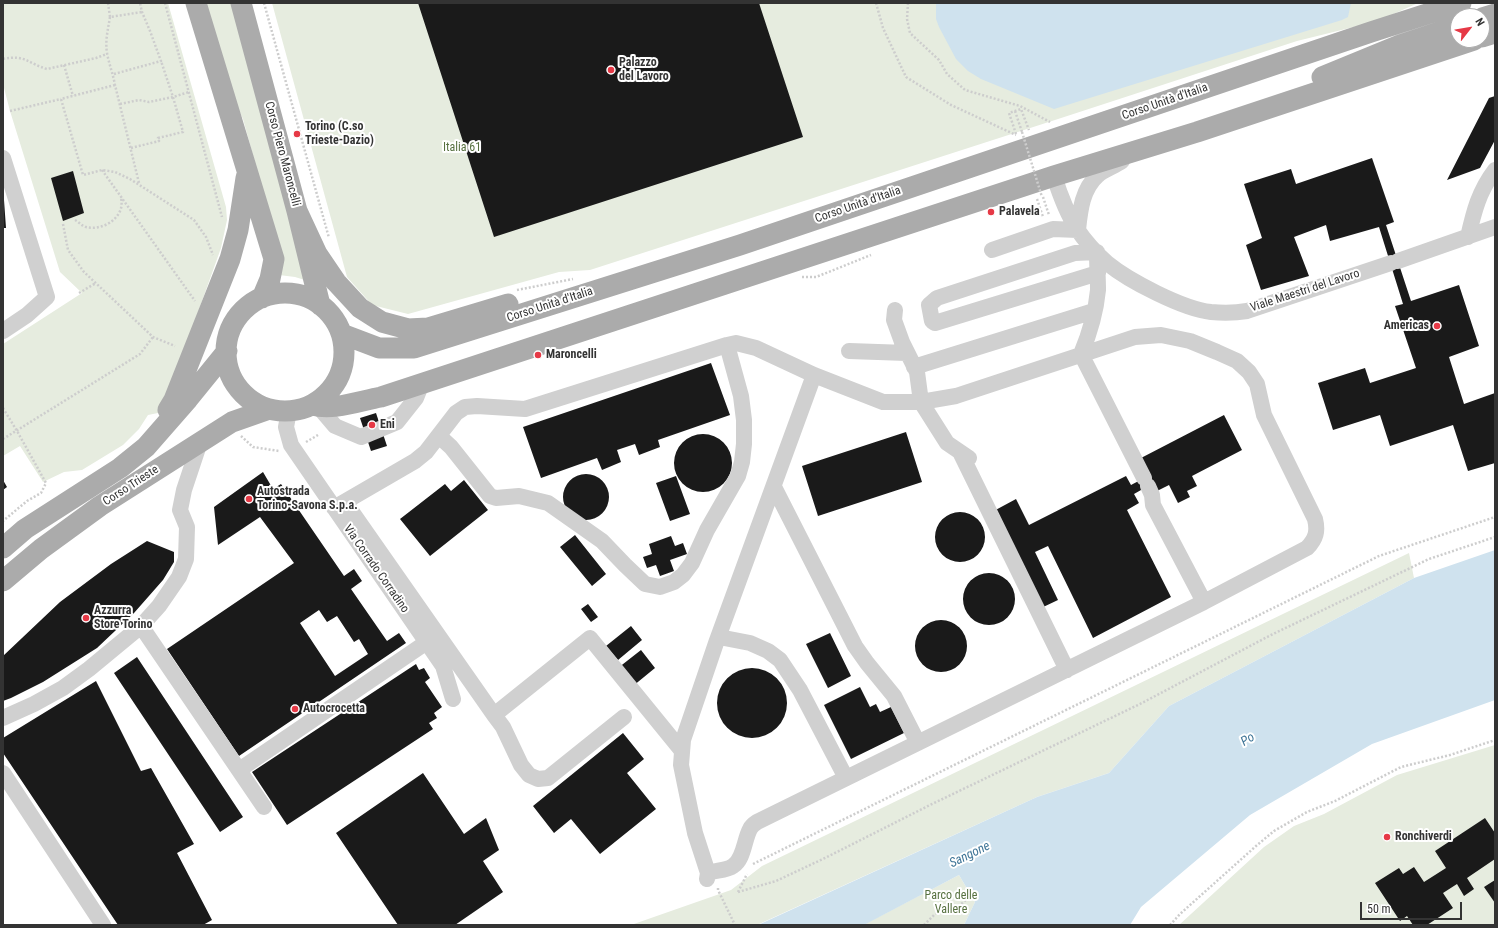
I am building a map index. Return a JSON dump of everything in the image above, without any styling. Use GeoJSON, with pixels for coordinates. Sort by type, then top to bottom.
{"type":"FeatureCollection","features":[{"type":"Feature","properties":{"kind":"main road"},"geometry":{"type":"LineString","coordinates":[[196,3],[274,259],[270,279],[262,298]]}},
{"type":"Feature","properties":{"kind":"main road","name":"Corso Piero Maroncelli"},"geometry":{"type":"LineString","coordinates":[[241,3],[297,211],[320,305]]}},
{"type":"Feature","properties":{"kind":"main road","name":"Corso Unità d'Italia"},"geometry":{"type":"LineString","coordinates":[[1371,32],[1439,3]]}},
{"type":"Feature","properties":{"kind":"main road","name":"Corso Unità d'Italia"},"geometry":{"type":"LineString","coordinates":[[342,334],[379,348],[414,348],[579,287],[740,245],[1461,3]]}},
{"type":"Feature","properties":{"kind":"main road"},"geometry":{"type":"LineString","coordinates":[[1197,132],[1300,86],[1400,45],[1450,29]]}},
{"type":"Feature","properties":{"kind":"main road"},"geometry":{"type":"LineString","coordinates":[[315,406],[333,387],[340,374],[344,362],[342,334],[332,316],[311,299],[295,294],[282,293],[262,298],[247,307],[230,330],[227,351],[228,364],[232,377],[238,387],[246,395],[257,403],[279,410],[301,409],[315,406],[333,406],[381,397],[1054,176],[1197,132],[1450,48]]}},
{"type":"Feature","properties":{"kind":"main road"},"geometry":{"type":"LineString","coordinates":[[146,447],[174,400],[230,259],[238,230],[247,173]]}},
{"type":"Feature","properties":{"kind":"main road"},"geometry":{"type":"LineString","coordinates":[[297,211],[317,254],[336,282],[360,308],[382,322],[408,329],[428,328],[544,294],[579,287]]}},
{"type":"Feature","properties":{"kind":"main road","name":"Corso Trieste"},"geometry":{"type":"LineString","coordinates":[[3,548],[25,529],[120,468],[146,447],[227,351]]}},
{"type":"Feature","properties":{"kind":"main road","name":"Corso Trieste"},"geometry":{"type":"LineString","coordinates":[[3,581],[42,548],[100,506],[232,422],[279,410]]}},
{"type":"Feature","properties":{"kind":"street"},"geometry":{"type":"LineString","coordinates":[[992,250],[1053,229],[1078,230],[1080,208],[1090,184],[1097,176],[1137,151]]}},
{"type":"Feature","properties":{"kind":"street"},"geometry":{"type":"LineString","coordinates":[[3,158],[47,297],[27,315],[3,331]]}},
{"type":"Feature","properties":{"kind":"street"},"geometry":{"type":"LineString","coordinates":[[1468,237],[1475,206],[1485,183],[1495,170]]}},
{"type":"Feature","properties":{"kind":"street","name":"Viale Maestri del Lavoro"},"geometry":{"type":"LineString","coordinates":[[1054,176],[1069,216],[1078,230],[1108,263],[1128,277],[1151,290],[1183,305],[1210,312],[1236,313],[1263,307],[1495,228]]}},
{"type":"Feature","properties":{"kind":"street"},"geometry":{"type":"LineString","coordinates":[[1098,273],[935,323],[932,321],[929,305],[937,298],[1075,253],[1097,252],[1098,273],[1096,301],[1081,354],[1146,482],[1152,495],[1153,505],[1204,602]]}},
{"type":"Feature","properties":{"kind":"street"},"geometry":{"type":"LineString","coordinates":[[895,310],[894,320],[902,342],[916,372],[921,402],[947,443],[978,464]]}},
{"type":"Feature","properties":{"kind":"street"},"geometry":{"type":"LineString","coordinates":[[849,351],[911,360],[1094,311]]}},
{"type":"Feature","properties":{"kind":"street"},"geometry":{"type":"LineString","coordinates":[[624,717],[548,778],[538,779],[529,775],[521,765],[503,727],[339,505],[426,452],[456,413],[465,407],[477,406],[525,409],[727,345],[736,344],[756,348],[814,375],[883,402],[921,402],[956,396],[1135,337],[1161,335],[1190,342],[1218,352],[1237,361],[1249,372],[1257,384],[1264,415],[1315,519],[1317,527],[1316,535],[1307,548],[1204,602],[757,822],[750,828],[740,858],[735,865],[712,879],[696,833],[680,764],[685,734],[814,375]]}},
{"type":"Feature","properties":{"kind":"street"},"geometry":{"type":"LineString","coordinates":[[438,436],[451,447],[490,496],[496,498],[520,496],[548,503],[602,541],[645,584],[660,587],[679,579],[692,563],[707,530],[738,476],[742,462],[744,420],[741,396],[727,345]]}},
{"type":"Feature","properties":{"kind":"street"},"geometry":{"type":"LineString","coordinates":[[315,406],[335,426],[361,436],[397,422],[416,398],[422,383]]}},
{"type":"Feature","properties":{"kind":"street","name":"Via Corrado Corradino"},"geometry":{"type":"LineString","coordinates":[[279,410],[286,427],[290,444],[339,505],[443,666],[453,699]]}},
{"type":"Feature","properties":{"kind":"street"},"geometry":{"type":"LineString","coordinates":[[3,718],[34,704],[63,688],[141,626],[159,606],[179,577],[186,559],[187,527],[180,510],[184,490],[200,442]]}},
{"type":"Feature","properties":{"kind":"street"},"geometry":{"type":"LineString","coordinates":[[960,452],[1068,670]]}},
{"type":"Feature","properties":{"kind":"street"},"geometry":{"type":"LineString","coordinates":[[774,487],[856,646],[867,663],[899,704],[918,743]]}},
{"type":"Feature","properties":{"kind":"street"},"geometry":{"type":"LineString","coordinates":[[141,626],[264,807]]}},
{"type":"Feature","properties":{"kind":"street"},"geometry":{"type":"LineString","coordinates":[[719,637],[750,643],[768,651],[780,660],[800,690],[846,778]]}},
{"type":"Feature","properties":{"kind":"street"},"geometry":{"type":"LineString","coordinates":[[494,715],[590,638],[682,751]]}},
{"type":"Feature","properties":{"kind":"street"},"geometry":{"type":"LineString","coordinates":[[239,770],[427,642]]}},
{"type":"Feature","properties":{"kind":"street"},"geometry":{"type":"LineString","coordinates":[[3,773],[103,925]]}},
{"type":"Feature","properties":{"kind":"path"},"geometry":{"type":"LineString","coordinates":[[108,3],[110,18],[106,43],[107,54],[114,74],[115,85],[139,184]]}},
{"type":"Feature","properties":{"kind":"path"},"geometry":{"type":"LineString","coordinates":[[131,148],[159,141],[158,138],[183,132],[161,61],[140,3]]}},
{"type":"Feature","properties":{"kind":"path"},"geometry":{"type":"LineString","coordinates":[[165,3],[219,202],[222,220]]}},
{"type":"Feature","properties":{"kind":"path"},"geometry":{"type":"LineString","coordinates":[[264,3],[330,240]]}},
{"type":"Feature","properties":{"kind":"path"},"geometry":{"type":"LineString","coordinates":[[876,3],[883,28],[906,77],[951,105],[1016,135]]}},
{"type":"Feature","properties":{"kind":"path"},"geometry":{"type":"LineString","coordinates":[[908,3],[907,19],[910,33],[939,60],[947,74],[965,90],[1020,106],[1053,124]]}},
{"type":"Feature","properties":{"kind":"path"},"geometry":{"type":"LineString","coordinates":[[110,18],[142,12]]}},
{"type":"Feature","properties":{"kind":"path"},"geometry":{"type":"LineString","coordinates":[[3,59],[17,57],[33,62],[40,67],[47,69],[96,58],[107,54]]}},
{"type":"Feature","properties":{"kind":"path"},"geometry":{"type":"LineString","coordinates":[[114,74],[161,61]]}},
{"type":"Feature","properties":{"kind":"path"},"geometry":{"type":"LineString","coordinates":[[64,65],[72,96]]}},
{"type":"Feature","properties":{"kind":"path"},"geometry":{"type":"LineString","coordinates":[[10,111],[115,85]]}},
{"type":"Feature","properties":{"kind":"path"},"geometry":{"type":"LineString","coordinates":[[120,104],[139,100],[149,102],[189,92]]}},
{"type":"Feature","properties":{"kind":"path"},"geometry":{"type":"LineString","coordinates":[[61,99],[83,175],[102,170],[115,172],[139,184],[194,220],[206,237],[214,257],[216,251]]}},
{"type":"Feature","properties":{"kind":"path"},"geometry":{"type":"LineString","coordinates":[[1016,135],[1010,113],[1021,109],[1029,131]]}},
{"type":"Feature","properties":{"kind":"path"},"geometry":{"type":"LineString","coordinates":[[1015,111],[1049,215]]}},
{"type":"Feature","properties":{"kind":"path"},"geometry":{"type":"LineString","coordinates":[[1009,137],[1016,135]]}},
{"type":"Feature","properties":{"kind":"path"},"geometry":{"type":"LineString","coordinates":[[102,170],[196,301]]}},
{"type":"Feature","properties":{"kind":"path"},"geometry":{"type":"LineString","coordinates":[[76,220],[84,226],[93,228],[103,226],[112,221],[119,213],[122,206],[121,197]]}},
{"type":"Feature","properties":{"kind":"path"},"geometry":{"type":"LineString","coordinates":[[1036,197],[1043,217]]}},
{"type":"Feature","properties":{"kind":"path"},"geometry":{"type":"LineString","coordinates":[[63,224],[68,250],[84,272],[153,337],[175,346],[178,340]]}},
{"type":"Feature","properties":{"kind":"path"},"geometry":{"type":"LineString","coordinates":[[79,293],[96,282]]}},
{"type":"Feature","properties":{"kind":"path"},"geometry":{"type":"LineString","coordinates":[[516,291],[579,287]]}},
{"type":"Feature","properties":{"kind":"path"},"geometry":{"type":"LineString","coordinates":[[193,308],[199,294]]}},
{"type":"Feature","properties":{"kind":"path"},"geometry":{"type":"LineString","coordinates":[[3,439],[140,354],[153,337]]}},
{"type":"Feature","properties":{"kind":"path"},"geometry":{"type":"LineString","coordinates":[[3,408],[18,431],[46,482],[41,493],[3,521]]}},
{"type":"Feature","properties":{"kind":"path"},"geometry":{"type":"LineString","coordinates":[[752,864],[762,861],[1379,556],[1495,517]]}},
{"type":"Feature","properties":{"kind":"path"},"geometry":{"type":"LineString","coordinates":[[749,871],[738,892],[776,881],[825,858],[930,804],[1140,704],[1270,636],[1429,560],[1495,537]]}},
{"type":"Feature","properties":{"kind":"path"},"geometry":{"type":"LineString","coordinates":[[1170,925],[1180,914],[1256,846],[1274,831],[1300,816],[1334,801],[1401,767],[1450,755],[1495,740]]}},
{"type":"Feature","properties":{"kind":"path"},"geometry":{"type":"LineString","coordinates":[[712,879],[735,925]]}},
{"type":"Feature","properties":{"kind":"path"},"geometry":{"type":"LineString","coordinates":[[924,925],[934,914],[953,909],[964,902],[974,889]]}},
{"type":"Feature","properties":{"kind":"green space"},"geometry":{"type":"Polygon","coordinates":[[[3,3],[168,3],[226,207],[227,220],[221,248],[163,410],[158,413],[148,415],[139,429],[123,445],[82,470],[64,472],[43,482],[20,446],[3,456],[3,344],[82,293],[60,272],[10,111],[3,84],[3,3]]]}},
{"type":"Feature","properties":{"kind":"green space"},"geometry":{"type":"Polygon","coordinates":[[[204,3],[231,3],[308,281],[295,277],[279,275],[281,257],[243,119],[229,91],[204,3]]]}},
{"type":"Feature","properties":{"kind":"green space","name":"Italia 61"},"geometry":{"type":"Polygon","coordinates":[[[272,3],[1418,3],[1378,21],[1297,41],[590,270],[559,272],[408,314],[372,305],[347,277],[272,3]]]}},
{"type":"Feature","properties":{"kind":"green space"},"geometry":{"type":"Polygon","coordinates":[[[1409,553],[1414,578],[1169,706],[1109,773],[1037,797],[757,925],[631,925],[731,890],[762,866],[1409,553]]]}},
{"type":"Feature","properties":{"kind":"green space","name":"Ronchiverdi"},"geometry":{"type":"Polygon","coordinates":[[[1495,745],[1495,925],[1179,925],[1264,847],[1294,826],[1324,814],[1397,775],[1495,745]]]}},
{"type":"Feature","properties":{"kind":"green space","name":"Parco delle Vallere"},"geometry":{"type":"Polygon","coordinates":[[[959,875],[975,902],[964,925],[863,925],[959,875]]]}},
{"type":"Feature","properties":{"kind":"water"},"geometry":{"type":"Polygon","coordinates":[[[936,3],[1351,3],[1348,17],[1342,20],[1054,109],[981,79],[968,71],[956,59],[939,27],[936,19],[936,3]]]}},
{"type":"Feature","properties":{"kind":"water"},"geometry":{"type":"Polygon","coordinates":[[[1495,550],[1495,700],[1372,744],[1250,815],[1141,907],[1130,925],[964,925],[975,902],[959,875],[864,925],[758,925],[1037,797],[1109,773],[1169,706],[1414,578],[1495,550]]]}},
{"type":"Feature","properties":{"kind":"building","name":"Palazzo del Lavoro"},"geometry":{"type":"Polygon","coordinates":[[[418,3],[759,3],[803,137],[494,237],[418,3]]]}},
{"type":"Feature","properties":{"kind":"building"},"geometry":{"type":"Polygon","coordinates":[[[1495,96],[1495,140],[1480,168],[1447,180],[1489,98],[1495,96]]]}},
{"type":"Feature","properties":{"kind":"building","name":"Americas"},"geometry":{"type":"Polygon","coordinates":[[[1372,158],[1394,222],[1386,225],[1411,301],[1459,285],[1479,346],[1449,357],[1464,404],[1495,393],[1495,463],[1468,471],[1453,425],[1390,446],[1380,415],[1333,430],[1318,383],[1365,368],[1370,383],[1416,368],[1395,306],[1403,304],[1379,227],[1330,241],[1326,225],[1294,237],[1309,276],[1261,290],[1246,245],[1262,238],[1244,184],[1291,169],[1296,184],[1372,158]]]}},
{"type":"Feature","properties":{"kind":"building"},"geometry":{"type":"Polygon","coordinates":[[[73,171],[84,213],[63,221],[51,178],[73,171]]]}},
{"type":"Feature","properties":{"kind":"building"},"geometry":{"type":"Polygon","coordinates":[[[4,200],[6,228],[3,228],[4,200]]]}},
{"type":"Feature","properties":{"kind":"building"},"geometry":{"type":"Polygon","coordinates":[[[711,363],[730,415],[658,440],[660,447],[639,455],[635,444],[617,450],[621,462],[602,470],[597,458],[541,478],[523,427],[711,363]]]}},
{"type":"Feature","properties":{"kind":"building"},"geometry":{"type":"Polygon","coordinates":[[[376,413],[387,446],[371,451],[360,418],[376,413]]]}},
{"type":"Feature","properties":{"kind":"building"},"geometry":{"type":"Polygon","coordinates":[[[1224,415],[1242,450],[1192,476],[1197,486],[1187,491],[1190,497],[1178,503],[1169,485],[1157,491],[1148,486],[1134,494],[1139,503],[1127,510],[1171,597],[1093,638],[1048,546],[1035,552],[1058,600],[1039,609],[990,513],[1016,499],[1029,525],[1126,476],[1131,485],[1150,475],[1141,458],[1224,415]]]}},
{"type":"Feature","properties":{"kind":"building"},"geometry":{"type":"Polygon","coordinates":[[[906,432],[922,482],[818,516],[802,466],[906,432]]]}},
{"type":"Feature","properties":{"kind":"building"},"geometry":{"type":"Polygon","coordinates":[[[703,434],[714,436],[727,447],[730,452],[732,463],[730,474],[719,487],[714,490],[703,492],[692,490],[679,479],[676,474],[674,463],[676,452],[687,439],[692,436],[703,434]]]}},
{"type":"Feature","properties":{"kind":"building"},"geometry":{"type":"Polygon","coordinates":[[[263,472],[273,489],[281,484],[344,576],[354,569],[362,581],[351,589],[387,641],[399,633],[406,643],[239,756],[167,649],[294,563],[260,517],[218,545],[214,507],[263,472]],[[319,610],[300,623],[335,676],[368,654],[359,639],[354,642],[337,616],[327,622],[319,610]]]}},
{"type":"Feature","properties":{"kind":"building"},"geometry":{"type":"Polygon","coordinates":[[[581,474],[591,474],[599,478],[605,484],[609,492],[609,502],[605,510],[599,516],[591,520],[581,520],[573,516],[567,510],[563,502],[563,492],[567,484],[573,478],[581,474]]]}},
{"type":"Feature","properties":{"kind":"building"},"geometry":{"type":"Polygon","coordinates":[[[676,476],[690,514],[670,521],[656,483],[676,476]]]}},
{"type":"Feature","properties":{"kind":"building"},"geometry":{"type":"Polygon","coordinates":[[[3,480],[7,487],[3,490],[3,480]]]}},
{"type":"Feature","properties":{"kind":"building"},"geometry":{"type":"Polygon","coordinates":[[[464,480],[488,510],[430,556],[400,519],[445,484],[451,491],[464,480]]]}},
{"type":"Feature","properties":{"kind":"building"},"geometry":{"type":"Polygon","coordinates":[[[960,512],[970,514],[978,519],[983,527],[985,537],[983,547],[978,555],[970,560],[960,562],[950,560],[942,555],[937,547],[935,537],[937,527],[942,519],[950,514],[960,512]]]}},
{"type":"Feature","properties":{"kind":"building"},"geometry":{"type":"Polygon","coordinates":[[[575,535],[606,574],[592,586],[560,547],[575,535]]]}},
{"type":"Feature","properties":{"kind":"building"},"geometry":{"type":"Polygon","coordinates":[[[671,536],[675,546],[683,543],[687,554],[670,560],[674,571],[660,576],[656,565],[647,568],[643,557],[652,554],[649,544],[671,536]]]}},
{"type":"Feature","properties":{"kind":"building","name":"Azzurra Store Torino"},"geometry":{"type":"Polygon","coordinates":[[[147,541],[174,552],[174,562],[163,580],[134,613],[97,648],[43,682],[3,701],[3,656],[60,602],[111,564],[147,541]]]}},
{"type":"Feature","properties":{"kind":"building"},"geometry":{"type":"Polygon","coordinates":[[[989,573],[999,575],[1007,581],[1013,589],[1015,599],[1013,609],[1007,617],[999,623],[989,625],[979,623],[971,617],[965,609],[963,599],[965,589],[971,581],[979,575],[989,573]]]}},
{"type":"Feature","properties":{"kind":"building"},"geometry":{"type":"Polygon","coordinates":[[[588,604],[598,617],[591,622],[581,609],[588,604]]]}},
{"type":"Feature","properties":{"kind":"building"},"geometry":{"type":"Polygon","coordinates":[[[936,620],[946,620],[955,624],[963,632],[967,641],[967,651],[963,660],[955,668],[946,672],[936,672],[927,668],[919,660],[915,651],[915,641],[919,632],[927,624],[936,620]]]}},
{"type":"Feature","properties":{"kind":"building"},"geometry":{"type":"Polygon","coordinates":[[[631,626],[642,640],[618,660],[606,646],[631,626]]]}},
{"type":"Feature","properties":{"kind":"building"},"geometry":{"type":"Polygon","coordinates":[[[830,633],[851,676],[828,688],[806,644],[830,633]]]}},
{"type":"Feature","properties":{"kind":"building"},"geometry":{"type":"Polygon","coordinates":[[[641,650],[655,668],[633,686],[618,668],[641,650]]]}},
{"type":"Feature","properties":{"kind":"building"},"geometry":{"type":"Polygon","coordinates":[[[137,657],[243,817],[220,832],[114,673],[137,657]]]}},
{"type":"Feature","properties":{"kind":"building"},"geometry":{"type":"Polygon","coordinates":[[[416,664],[419,670],[424,668],[430,678],[425,682],[442,707],[434,713],[437,718],[429,723],[433,729],[287,825],[252,772],[416,664]]]}},
{"type":"Feature","properties":{"kind":"building"},"geometry":{"type":"Polygon","coordinates":[[[745,668],[759,668],[772,674],[781,683],[787,696],[785,716],[777,728],[759,738],[745,738],[732,732],[723,723],[717,710],[717,696],[723,683],[732,674],[745,668]]]}},
{"type":"Feature","properties":{"kind":"building"},"geometry":{"type":"Polygon","coordinates":[[[96,681],[141,771],[151,768],[194,844],[177,853],[212,920],[203,925],[118,925],[3,753],[3,738],[96,681]]]}},
{"type":"Feature","properties":{"kind":"building"},"geometry":{"type":"Polygon","coordinates":[[[860,687],[870,707],[876,704],[880,712],[891,707],[904,733],[851,759],[824,705],[860,687]]]}},
{"type":"Feature","properties":{"kind":"building"},"geometry":{"type":"Polygon","coordinates":[[[623,733],[644,759],[627,773],[656,809],[600,854],[571,819],[554,833],[533,806],[623,733]]]}},
{"type":"Feature","properties":{"kind":"building"},"geometry":{"type":"Polygon","coordinates":[[[423,773],[464,834],[486,818],[499,850],[483,861],[503,892],[455,925],[398,925],[336,833],[423,773]]]}},
{"type":"Feature","properties":{"kind":"building"},"geometry":{"type":"Polygon","coordinates":[[[1485,818],[1495,833],[1495,859],[1467,878],[1474,889],[1464,896],[1457,884],[1443,893],[1453,908],[1427,925],[1413,925],[1407,916],[1400,921],[1375,883],[1399,868],[1403,874],[1414,867],[1424,882],[1446,868],[1435,851],[1485,818]]]}},
{"type":"Feature","properties":{"kind":"building"},"geometry":{"type":"Polygon","coordinates":[[[1495,880],[1495,903],[1484,887],[1495,880]]]}},
{"type":"Feature","properties":{"kind":"place","name":"Palazzo del Lavoro"},"geometry":{"type":"Point","coordinates":[611,70]}},
{"type":"Feature","properties":{"kind":"place","name":"Torino (C.so Trieste-Dazio)"},"geometry":{"type":"Point","coordinates":[297,134]}},
{"type":"Feature","properties":{"kind":"place","name":"Palavela"},"geometry":{"type":"Point","coordinates":[991,212]}},
{"type":"Feature","properties":{"kind":"place","name":"Americas"},"geometry":{"type":"Point","coordinates":[1437,326]}},
{"type":"Feature","properties":{"kind":"place","name":"Maroncelli"},"geometry":{"type":"Point","coordinates":[538,355]}},
{"type":"Feature","properties":{"kind":"place","name":"Eni"},"geometry":{"type":"Point","coordinates":[372,425]}},
{"type":"Feature","properties":{"kind":"place","name":"Autostrada Torino-Savona S.p.a."},"geometry":{"type":"Point","coordinates":[249,499]}},
{"type":"Feature","properties":{"kind":"place","name":"Azzurra Store Torino"},"geometry":{"type":"Point","coordinates":[86,618]}},
{"type":"Feature","properties":{"kind":"place","name":"Autocrocetta"},"geometry":{"type":"Point","coordinates":[295,709]}},
{"type":"Feature","properties":{"kind":"place","name":"Ronchiverdi"},"geometry":{"type":"Point","coordinates":[1387,837]}},
{"type":"Feature","properties":{"kind":"water label","name":"Po"},"geometry":{"type":"Point","coordinates":[1248,740]}},
{"type":"Feature","properties":{"kind":"water label","name":"Sangone"},"geometry":{"type":"Point","coordinates":[970,855]}}]}
